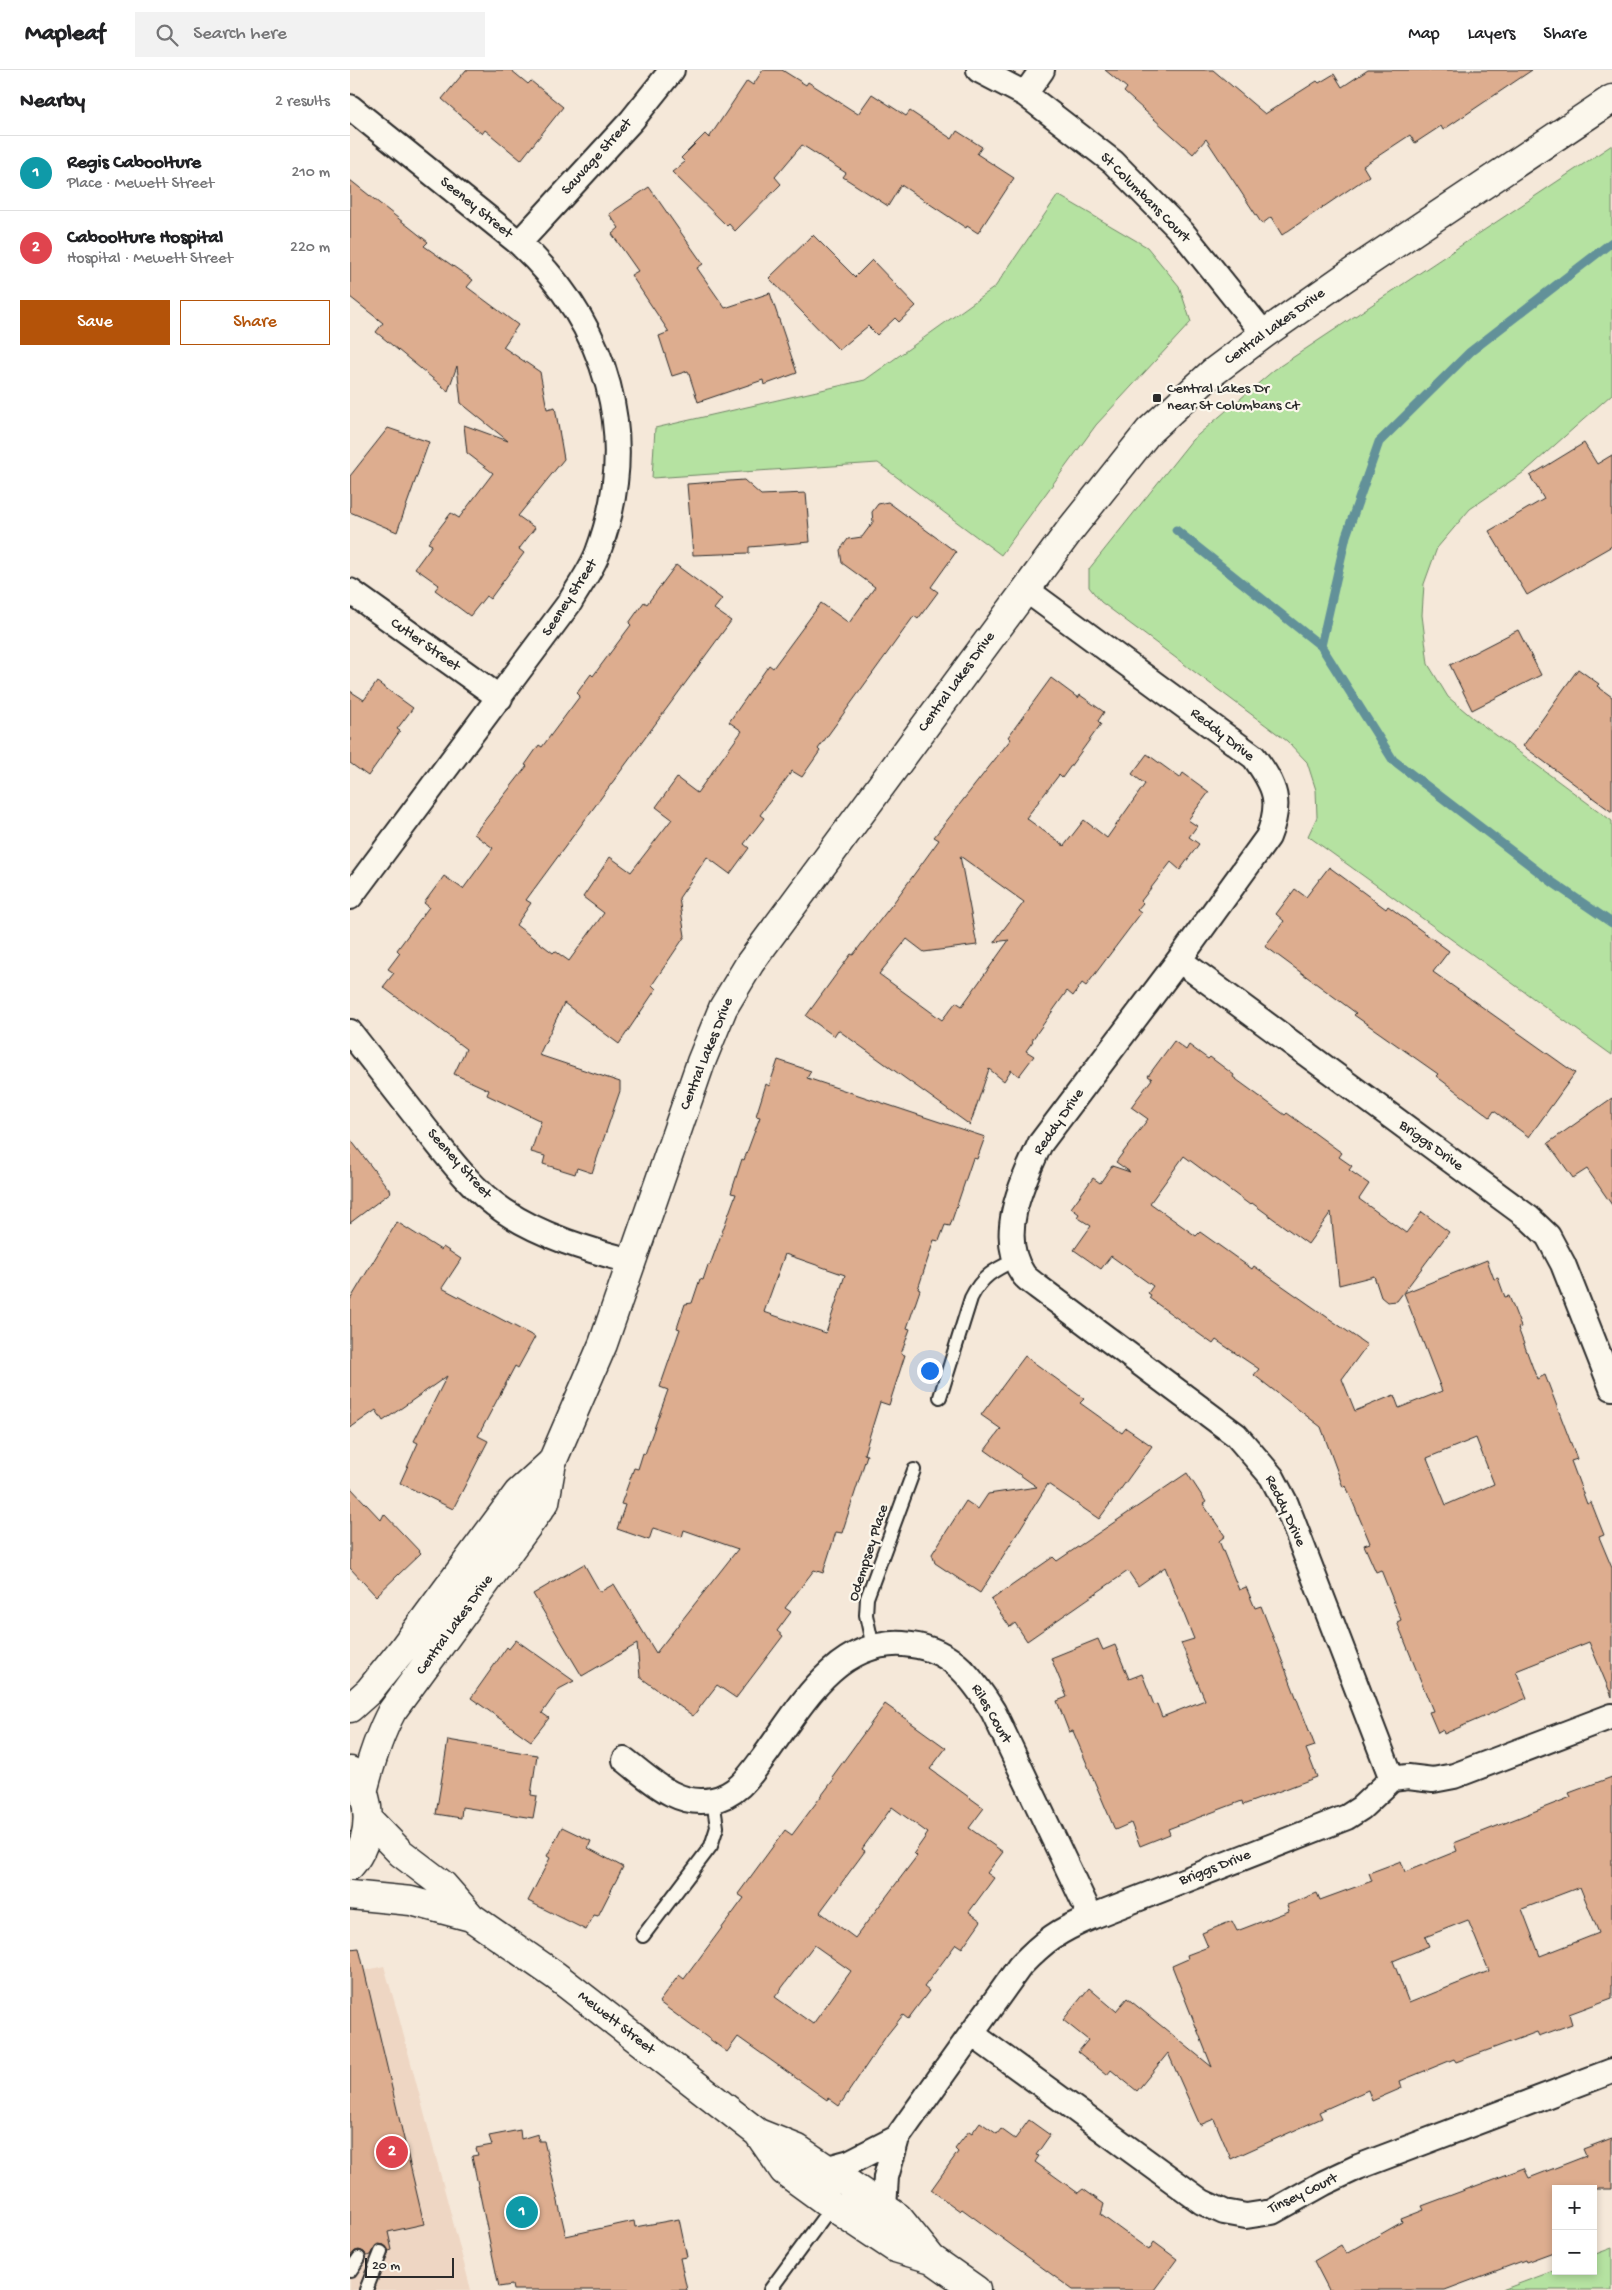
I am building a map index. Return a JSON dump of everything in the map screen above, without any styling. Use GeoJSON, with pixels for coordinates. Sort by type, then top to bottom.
{"type":"FeatureCollection","features":[{"type":"Feature","properties":{"kind":"street","name":"Sauvage Street"},"geometry":{"type":"LineString","coordinates":[[519,243],[632,120],[672,70]]}},
{"type":"Feature","properties":{"kind":"street","name":"St Columbans Court"},"geometry":{"type":"LineString","coordinates":[[979,70],[1025,94],[1113,162],[1183,233],[1264,334]]}},
{"type":"Feature","properties":{"kind":"street"},"geometry":{"type":"LineString","coordinates":[[1025,94],[1042,70]]}},
{"type":"Feature","properties":{"kind":"street","name":"Central Lakes Drive"},"geometry":{"type":"LineString","coordinates":[[357,1782],[371,1760],[392,1711],[545,1502],[552,1462],[603,1344],[701,1062],[723,1008],[750,963],[1026,589],[1085,510],[1149,431],[1212,373],[1344,278],[1612,99]]}},
{"type":"Feature","properties":{"kind":"street","name":"Seeney Street"},"geometry":{"type":"LineString","coordinates":[[350,107],[519,243],[543,265],[568,296],[588,331],[603,368],[613,405],[618,444],[610,517],[598,554],[570,602],[350,897]]}},
{"type":"Feature","properties":{"kind":"street","name":"Reddy Drive"},"geometry":{"type":"LineString","coordinates":[[1026,589],[1254,757],[1267,775],[1276,796],[1275,818],[1268,837],[1040,1144],[1026,1174],[1012,1222],[1011,1241],[1015,1260],[1024,1275],[1038,1287],[1236,1435],[1272,1477],[1290,1513],[1392,1779]]}},
{"type":"Feature","properties":{"kind":"street","name":"Cutler Street"},"geometry":{"type":"LineString","coordinates":[[350,591],[500,698]]}},
{"type":"Feature","properties":{"kind":"street","name":"Briggs Drive"},"geometry":{"type":"LineString","coordinates":[[1178,960],[1530,1218],[1548,1236],[1563,1264],[1612,1388]]}},
{"type":"Feature","properties":{"kind":"street","name":"Seeney Street"},"geometry":{"type":"LineString","coordinates":[[350,1032],[446,1155],[476,1188],[503,1210],[535,1228],[598,1252],[631,1261]]}},
{"type":"Feature","properties":{"kind":"street","name":"Central Lakes Drive"},"geometry":{"type":"LineString","coordinates":[[350,1708],[369,1691],[397,1657],[518,1493],[552,1462]]}},
{"type":"Feature","properties":{"kind":"street","name":"Riles Court"},"geometry":{"type":"LineString","coordinates":[[625,1760],[673,1796],[693,1802],[712,1800],[731,1794],[746,1781],[815,1688],[834,1668],[850,1657],[873,1648],[897,1644],[920,1646],[942,1653],[963,1670],[993,1711],[1091,1917]]}},
{"type":"Feature","properties":{"kind":"street"},"geometry":{"type":"LineString","coordinates":[[1392,1779],[1408,1777],[1433,1780],[1454,1776],[1612,1716]]}},
{"type":"Feature","properties":{"kind":"street","name":"Briggs Drive"},"geometry":{"type":"LineString","coordinates":[[884,2208],[886,2177],[897,2138],[1020,1966],[1042,1943],[1067,1927],[1091,1917],[1347,1816],[1361,1808],[1392,1779]]}},
{"type":"Feature","properties":{"kind":"street"},"geometry":{"type":"LineString","coordinates":[[350,1866],[365,1840],[368,1819],[357,1782]]}},
{"type":"Feature","properties":{"kind":"street","name":"Mewett Street"},"geometry":{"type":"LineString","coordinates":[[368,1819],[401,1853],[444,1885],[471,1917],[556,1976],[758,2133],[798,2149],[898,2217],[932,2259],[976,2290]]}},
{"type":"Feature","properties":{"kind":"street","name":"Mewett Street"},"geometry":{"type":"LineString","coordinates":[[350,1895],[411,1901],[471,1917]]}},
{"type":"Feature","properties":{"kind":"street","name":"Tinsey Court"},"geometry":{"type":"LineString","coordinates":[[972,2034],[1202,2202],[1224,2212],[1246,2216],[1272,2212],[1324,2183],[1358,2167],[1612,2071]]}},
{"type":"Feature","properties":{"kind":"street","name":"Mewett Street"},"geometry":{"type":"LineString","coordinates":[[758,2133],[784,2171],[832,2206],[895,2248],[932,2259]]}},
{"type":"Feature","properties":{"kind":"street","name":"Briggs Drive"},"geometry":{"type":"LineString","coordinates":[[828,2168],[850,2162],[897,2138]]}},
{"type":"Feature","properties":{"kind":"lane"},"geometry":{"type":"LineString","coordinates":[[940,1398],[971,1298],[978,1284],[991,1272],[1015,1260]]}},
{"type":"Feature","properties":{"kind":"lane","name":"Odempsey Place"},"geometry":{"type":"LineString","coordinates":[[873,1648],[866,1616],[867,1598],[914,1470]]}},
{"type":"Feature","properties":{"kind":"lane"},"geometry":{"type":"LineString","coordinates":[[644,1936],[711,1846],[717,1827],[712,1800]]}},
{"type":"Feature","properties":{"kind":"lane"},"geometry":{"type":"LineString","coordinates":[[770,2290],[832,2206]]}},
{"type":"Feature","properties":{"kind":"lane"},"geometry":{"type":"LineString","coordinates":[[366,2290],[381,2252]]}},
{"type":"Feature","properties":{"kind":"lane"},"geometry":{"type":"LineString","coordinates":[[350,2272],[360,2258]]}},
{"type":"Feature","properties":{"kind":"shaded area"},"geometry":{"type":"Polygon","coordinates":[[[384,1966],[471,2290],[350,2290],[350,1974],[384,1966]]]}},
{"type":"Feature","properties":{"kind":"green space"},"geometry":{"type":"Polygon","coordinates":[[[1612,145],[1612,394],[1527,470],[1470,509],[1437,548],[1424,584],[1422,615],[1428,664],[1448,697],[1473,718],[1612,821],[1612,1055],[1308,836],[1317,817],[1316,790],[1307,762],[1287,741],[1101,602],[1089,587],[1089,569],[1192,440],[1274,370],[1612,145]]]}},
{"type":"Feature","properties":{"kind":"green space"},"geometry":{"type":"Polygon","coordinates":[[[1058,195],[1147,247],[1179,286],[1191,322],[1096,425],[1001,555],[878,463],[652,478],[655,428],[865,380],[995,287],[1058,195]]]}},
{"type":"Feature","properties":{"kind":"green space"},"geometry":{"type":"Polygon","coordinates":[[[1612,2248],[1612,2290],[1502,2290],[1552,2271],[1552,2275],[1597,2275],[1597,2254],[1612,2248]]]}},
{"type":"Feature","properties":{"kind":"building"},"geometry":{"type":"Polygon","coordinates":[[[466,70],[511,70],[528,84],[531,81],[563,107],[521,160],[485,130],[482,134],[442,99],[466,70]]]}},
{"type":"Feature","properties":{"kind":"building"},"geometry":{"type":"Polygon","coordinates":[[[763,70],[782,70],[806,85],[808,82],[858,114],[872,94],[906,116],[910,111],[952,139],[957,131],[982,147],[977,154],[1014,178],[978,233],[967,226],[966,228],[901,185],[888,206],[843,177],[846,173],[802,145],[775,177],[781,184],[735,231],[729,224],[727,226],[672,172],[685,162],[681,158],[705,134],[709,138],[747,81],[753,85],[763,70]]]}},
{"type":"Feature","properties":{"kind":"building"},"geometry":{"type":"Polygon","coordinates":[[[1105,70],[1213,70],[1265,114],[1317,81],[1319,83],[1334,74],[1342,87],[1368,70],[1532,70],[1443,130],[1441,126],[1415,143],[1410,135],[1363,166],[1369,176],[1282,235],[1271,217],[1262,224],[1206,139],[1193,154],[1124,92],[1127,88],[1105,70]]]}},
{"type":"Feature","properties":{"kind":"building"},"geometry":{"type":"Polygon","coordinates":[[[350,180],[428,242],[424,246],[473,280],[467,287],[518,325],[503,347],[540,372],[547,409],[555,407],[564,459],[518,516],[535,528],[519,549],[524,553],[490,599],[486,596],[470,616],[435,590],[439,585],[415,568],[432,545],[428,543],[451,513],[459,518],[493,473],[467,453],[464,425],[508,441],[461,403],[457,366],[448,391],[376,332],[383,323],[350,297],[350,180]]]}},
{"type":"Feature","properties":{"kind":"building"},"geometry":{"type":"Polygon","coordinates":[[[649,187],[703,264],[697,268],[725,308],[770,293],[797,373],[764,385],[763,380],[698,402],[688,371],[672,376],[659,336],[669,332],[631,275],[638,271],[612,234],[619,228],[609,214],[649,187]]]}},
{"type":"Feature","properties":{"kind":"building"},"geometry":{"type":"Polygon","coordinates":[[[813,235],[855,277],[872,260],[916,306],[899,322],[895,318],[877,335],[868,326],[839,350],[769,278],[813,235]]]}},
{"type":"Feature","properties":{"kind":"building"},"geometry":{"type":"Polygon","coordinates":[[[388,428],[429,442],[397,532],[350,512],[350,476],[388,428]]]}},
{"type":"Feature","properties":{"kind":"building"},"geometry":{"type":"Polygon","coordinates":[[[1584,443],[1597,464],[1612,455],[1612,546],[1527,595],[1489,531],[1544,499],[1530,476],[1584,443]]]}},
{"type":"Feature","properties":{"kind":"building"},"geometry":{"type":"Polygon","coordinates":[[[744,480],[761,495],[806,493],[810,542],[749,547],[749,553],[693,555],[687,484],[744,480]]]}},
{"type":"Feature","properties":{"kind":"building"},"geometry":{"type":"Polygon","coordinates":[[[888,502],[956,552],[931,587],[938,592],[918,619],[914,616],[818,749],[820,751],[802,777],[792,771],[760,815],[764,818],[744,844],[749,848],[730,874],[707,857],[679,898],[685,936],[652,985],[656,989],[619,1044],[564,1003],[539,1055],[620,1082],[620,1091],[592,1173],[577,1168],[575,1174],[543,1164],[545,1156],[531,1152],[541,1121],[487,1095],[489,1090],[454,1074],[466,1049],[383,987],[394,973],[388,969],[400,953],[397,950],[429,907],[424,903],[444,876],[463,889],[493,848],[474,834],[527,766],[525,765],[539,745],[542,747],[580,696],[577,693],[591,674],[593,676],[631,625],[629,623],[644,602],[647,604],[676,565],[722,599],[714,609],[731,621],[526,900],[531,903],[516,925],[553,953],[555,951],[569,961],[604,913],[583,897],[610,857],[631,872],[672,819],[656,807],[677,778],[697,793],[742,731],[729,722],[769,665],[773,668],[821,603],[849,623],[875,587],[842,563],[840,550],[848,539],[862,537],[873,522],[872,512],[878,504],[888,502]]]}},
{"type":"Feature","properties":{"kind":"building"},"geometry":{"type":"Polygon","coordinates":[[[1518,630],[1541,675],[1472,710],[1450,665],[1518,630]]]}},
{"type":"Feature","properties":{"kind":"building"},"geometry":{"type":"Polygon","coordinates":[[[1578,669],[1599,684],[1597,686],[1612,697],[1612,812],[1523,746],[1578,669]]]}},
{"type":"Feature","properties":{"kind":"building"},"geometry":{"type":"Polygon","coordinates":[[[1051,678],[1078,698],[1080,695],[1104,712],[1098,721],[1101,724],[1062,778],[1059,775],[1026,818],[1064,846],[1084,820],[1107,838],[1145,784],[1132,774],[1147,754],[1180,778],[1183,773],[1209,792],[1188,820],[1197,826],[1189,837],[1199,844],[1180,870],[1171,862],[1141,901],[1143,903],[1137,910],[1141,913],[1086,986],[1082,983],[1073,996],[1067,991],[1032,1040],[1026,1051],[1034,1056],[1019,1076],[1011,1070],[1004,1081],[989,1069],[970,1125],[838,1030],[834,1036],[806,1016],[939,840],[934,837],[1011,739],[1008,737],[1051,678]],[[960,856],[977,945],[924,952],[907,939],[879,974],[942,1020],[956,1002],[962,1006],[1009,940],[994,942],[1024,902],[960,856]]]}},
{"type":"Feature","properties":{"kind":"building"},"geometry":{"type":"Polygon","coordinates":[[[377,682],[413,708],[397,729],[400,731],[368,776],[350,763],[350,691],[364,700],[377,682]]]}},
{"type":"Feature","properties":{"kind":"building"},"geometry":{"type":"Polygon","coordinates":[[[1329,867],[1386,909],[1388,906],[1449,951],[1433,972],[1575,1073],[1529,1137],[1494,1111],[1490,1117],[1436,1076],[1438,1074],[1354,1015],[1356,1013],[1265,946],[1284,921],[1276,914],[1295,889],[1306,897],[1329,867]]]}},
{"type":"Feature","properties":{"kind":"building"},"geometry":{"type":"Polygon","coordinates":[[[1174,1041],[1186,1050],[1189,1045],[1208,1059],[1210,1057],[1234,1075],[1233,1077],[1285,1115],[1287,1113],[1342,1153],[1339,1157],[1352,1166],[1349,1170],[1369,1184],[1359,1199],[1406,1233],[1422,1212],[1449,1232],[1397,1301],[1387,1302],[1381,1297],[1374,1276],[1339,1285],[1331,1212],[1308,1244],[1252,1203],[1250,1205],[1184,1156],[1150,1203],[1196,1236],[1200,1232],[1252,1269],[1254,1266],[1367,1345],[1342,1379],[1355,1411],[1394,1395],[1399,1408],[1442,1391],[1404,1293],[1487,1260],[1494,1279],[1498,1278],[1505,1297],[1509,1296],[1521,1327],[1518,1328],[1537,1379],[1545,1375],[1577,1459],[1571,1461],[1587,1504],[1591,1502],[1604,1535],[1599,1537],[1612,1568],[1612,1697],[1589,1642],[1516,1671],[1527,1698],[1444,1734],[1443,1730],[1438,1733],[1429,1712],[1433,1711],[1397,1622],[1401,1620],[1381,1570],[1376,1572],[1364,1545],[1370,1543],[1346,1486],[1343,1487],[1321,1427],[1254,1375],[1259,1369],[1216,1340],[1213,1344],[1149,1298],[1151,1295],[1148,1293],[1153,1286],[1111,1256],[1101,1269],[1074,1250],[1091,1226],[1077,1217],[1079,1214],[1071,1208],[1093,1178],[1100,1183],[1112,1166],[1130,1172],[1116,1162],[1148,1119],[1131,1107],[1152,1079],[1148,1076],[1174,1041]],[[1476,1438],[1427,1458],[1446,1505],[1494,1484],[1476,1438]]]}},
{"type":"Feature","properties":{"kind":"building"},"geometry":{"type":"Polygon","coordinates":[[[778,1060],[811,1071],[807,1078],[985,1137],[977,1159],[973,1158],[950,1226],[945,1225],[939,1241],[934,1240],[907,1328],[910,1329],[901,1354],[905,1355],[889,1405],[880,1402],[864,1454],[867,1455],[842,1533],[836,1532],[823,1573],[814,1570],[785,1608],[791,1612],[777,1631],[783,1636],[736,1698],[717,1685],[693,1716],[640,1677],[637,1644],[582,1676],[533,1594],[584,1564],[600,1592],[614,1584],[656,1653],[738,1549],[684,1530],[682,1537],[653,1528],[649,1540],[617,1529],[625,1505],[621,1504],[634,1468],[638,1469],[643,1453],[645,1454],[668,1390],[660,1387],[680,1329],[677,1328],[685,1304],[692,1303],[700,1279],[703,1280],[708,1265],[710,1265],[736,1194],[731,1193],[742,1159],[744,1160],[760,1117],[756,1116],[766,1084],[769,1086],[778,1060]],[[785,1254],[764,1312],[826,1333],[845,1275],[785,1254]]]}},
{"type":"Feature","properties":{"kind":"building"},"geometry":{"type":"Polygon","coordinates":[[[1612,1098],[1612,1205],[1587,1169],[1573,1178],[1548,1143],[1612,1098]]]}},
{"type":"Feature","properties":{"kind":"building"},"geometry":{"type":"Polygon","coordinates":[[[350,1139],[391,1192],[350,1223],[350,1139]]]}},
{"type":"Feature","properties":{"kind":"building"},"geometry":{"type":"Polygon","coordinates":[[[397,1222],[441,1250],[443,1247],[461,1259],[442,1288],[535,1337],[518,1368],[515,1366],[478,1436],[488,1441],[453,1509],[400,1483],[418,1443],[414,1441],[447,1376],[383,1421],[376,1410],[350,1428],[350,1300],[397,1222]]]}},
{"type":"Feature","properties":{"kind":"building"},"geometry":{"type":"Polygon","coordinates":[[[1025,1356],[1084,1399],[1080,1403],[1122,1433],[1126,1428],[1152,1446],[1099,1519],[1048,1484],[980,1593],[935,1563],[932,1554],[966,1501],[978,1509],[988,1494],[1037,1487],[985,1450],[1001,1429],[981,1415],[1025,1356]]]}},
{"type":"Feature","properties":{"kind":"building"},"geometry":{"type":"Polygon","coordinates":[[[1187,1473],[1206,1502],[1203,1504],[1225,1536],[1219,1541],[1239,1590],[1246,1587],[1255,1608],[1261,1606],[1315,1746],[1306,1749],[1317,1777],[1243,1805],[1242,1801],[1168,1829],[1170,1834],[1140,1846],[1131,1823],[1115,1830],[1073,1731],[1069,1732],[1057,1701],[1067,1697],[1051,1658],[1098,1639],[1103,1650],[1115,1645],[1129,1679],[1142,1674],[1154,1705],[1157,1704],[1162,1717],[1205,1700],[1181,1643],[1194,1639],[1165,1567],[1138,1586],[1128,1571],[1027,1641],[1015,1623],[1010,1627],[991,1600],[1053,1557],[1057,1561],[1187,1473]]]}},
{"type":"Feature","properties":{"kind":"building"},"geometry":{"type":"Polygon","coordinates":[[[350,1487],[381,1520],[384,1514],[421,1553],[376,1596],[350,1568],[350,1487]]]}},
{"type":"Feature","properties":{"kind":"building"},"geometry":{"type":"Polygon","coordinates":[[[516,1640],[574,1681],[559,1689],[542,1713],[549,1718],[531,1741],[471,1698],[507,1647],[509,1649],[516,1640]]]}},
{"type":"Feature","properties":{"kind":"building"},"geometry":{"type":"Polygon","coordinates":[[[885,1704],[946,1748],[930,1769],[984,1808],[969,1828],[1003,1852],[987,1873],[994,1878],[969,1912],[981,1921],[962,1948],[956,1944],[924,1987],[929,1991],[908,2019],[903,2015],[887,2035],[839,2106],[828,2098],[827,2100],[738,2037],[727,2052],[659,2002],[679,1975],[684,1979],[744,1898],[738,1894],[785,1830],[792,1835],[834,1779],[832,1777],[885,1704]],[[892,1807],[862,1849],[865,1851],[820,1912],[855,1938],[917,1856],[914,1853],[928,1833],[892,1807]],[[814,1945],[775,1997],[813,2024],[851,1971],[814,1945]]]}},
{"type":"Feature","properties":{"kind":"building"},"geometry":{"type":"Polygon","coordinates":[[[448,1740],[537,1755],[531,1795],[537,1796],[533,1818],[462,1807],[461,1818],[436,1814],[448,1740]]]}},
{"type":"Feature","properties":{"kind":"building"},"geometry":{"type":"Polygon","coordinates":[[[1612,1777],[1612,1998],[1569,2014],[1572,2024],[1539,2036],[1537,2032],[1456,2062],[1454,2059],[1400,2081],[1402,2088],[1372,2101],[1368,2090],[1319,2112],[1322,2118],[1231,2159],[1214,2119],[1200,2125],[1168,2053],[1137,2091],[1111,2070],[1107,2075],[1078,2052],[1088,2040],[1063,2020],[1089,1988],[1116,2011],[1127,1998],[1212,2067],[1172,1966],[1188,1959],[1187,1955],[1208,1947],[1202,1933],[1232,1921],[1237,1931],[1289,1911],[1287,1905],[1317,1893],[1320,1900],[1372,1881],[1369,1873],[1401,1861],[1405,1872],[1457,1851],[1454,1843],[1571,1797],[1569,1793],[1612,1777]],[[1580,1887],[1522,1909],[1540,1956],[1599,1933],[1580,1887]],[[1468,1920],[1425,1937],[1429,1946],[1393,1961],[1409,2003],[1489,1971],[1468,1920]]]}},
{"type":"Feature","properties":{"kind":"building"},"geometry":{"type":"Polygon","coordinates":[[[562,1827],[591,1841],[588,1848],[623,1867],[598,1916],[594,1915],[586,1930],[528,1901],[550,1858],[547,1856],[562,1827]]]}},
{"type":"Feature","properties":{"kind":"building"},"geometry":{"type":"Polygon","coordinates":[[[359,1948],[424,2224],[388,2232],[392,2250],[389,2251],[384,2245],[379,2244],[371,2255],[367,2256],[359,2250],[355,2251],[350,2257],[350,1949],[359,1948]]]}},
{"type":"Feature","properties":{"kind":"building"},"geometry":{"type":"Polygon","coordinates":[[[1029,2120],[1050,2135],[1036,2155],[1039,2156],[1035,2162],[1078,2193],[1083,2189],[1104,2204],[1101,2215],[1149,2250],[1154,2242],[1177,2259],[1154,2290],[1073,2290],[962,2209],[960,2211],[931,2190],[958,2152],[955,2149],[969,2131],[972,2133],[980,2122],[997,2134],[1001,2129],[1015,2139],[1029,2120]]]}},
{"type":"Feature","properties":{"kind":"building"},"geometry":{"type":"Polygon","coordinates":[[[520,2130],[521,2139],[538,2134],[539,2141],[544,2141],[566,2236],[634,2221],[635,2227],[679,2219],[687,2257],[680,2258],[687,2290],[513,2290],[512,2285],[499,2287],[472,2156],[478,2155],[476,2148],[492,2145],[489,2136],[520,2130]]]}},
{"type":"Feature","properties":{"kind":"building"},"geometry":{"type":"Polygon","coordinates":[[[1612,2138],[1612,2189],[1597,2189],[1597,2185],[1552,2185],[1552,2252],[1526,2262],[1525,2260],[1445,2290],[1329,2290],[1314,2261],[1341,2245],[1346,2254],[1402,2222],[1401,2219],[1424,2210],[1422,2206],[1524,2168],[1529,2178],[1586,2156],[1583,2149],[1612,2138]]]}},
{"type":"Feature","properties":{"kind":"waterway"},"geometry":{"type":"LineString","coordinates":[[1612,242],[1470,352],[1379,442],[1346,536],[1321,646],[1393,760],[1552,882],[1612,923]]}},
{"type":"Feature","properties":{"kind":"waterway"},"geometry":{"type":"LineString","coordinates":[[1176,530],[1321,646]]}},
{"type":"Feature","properties":{"kind":"place","name":"Central Lakes Dr near St Columbans Ct"},"geometry":{"type":"Point","coordinates":[1157,398]}},
{"type":"Feature","properties":{"kind":"place","name":"Caboolture Hospital"},"geometry":{"type":"Point","coordinates":[392,2152]}},
{"type":"Feature","properties":{"kind":"place","name":"Regis Caboolture"},"geometry":{"type":"Point","coordinates":[522,2212]}}]}
